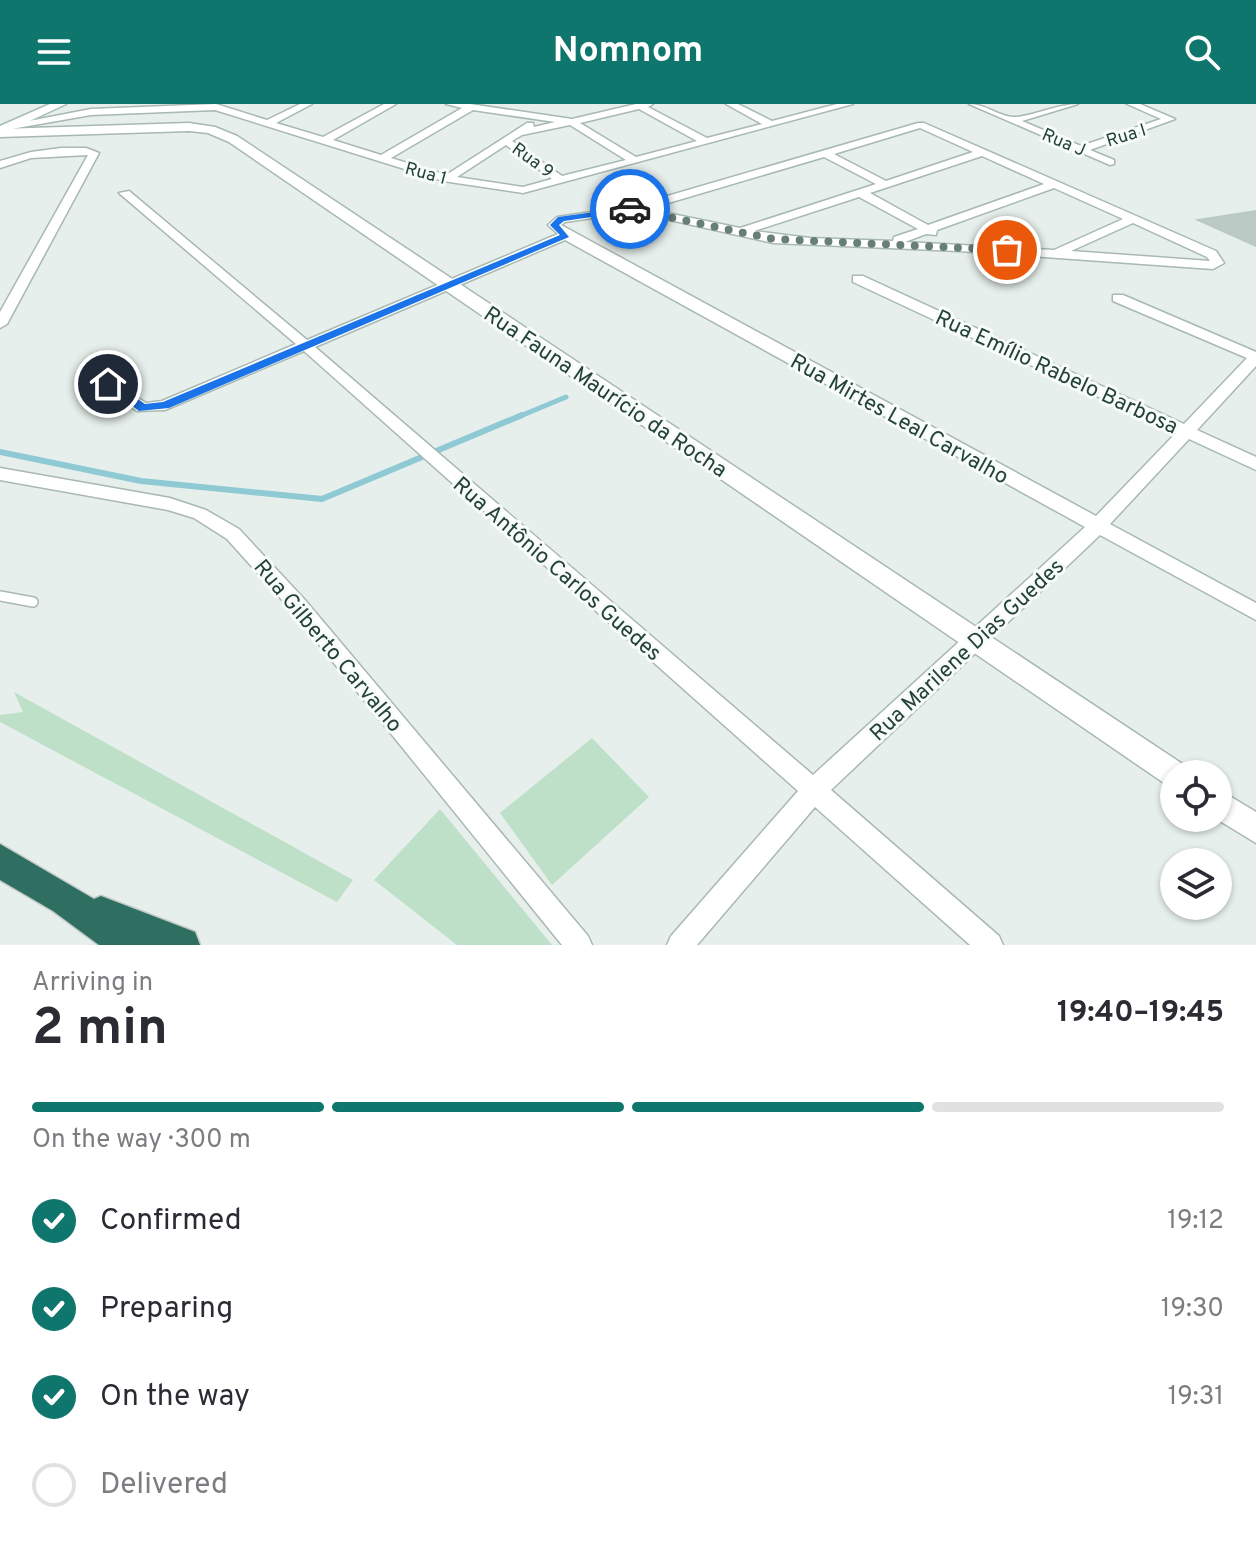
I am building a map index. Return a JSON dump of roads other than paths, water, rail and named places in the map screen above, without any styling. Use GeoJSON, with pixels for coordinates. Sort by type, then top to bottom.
{"type":"FeatureCollection","features":[{"type":"Feature","properties":{"kind":"highway"},"geometry":{"type":"LineString","coordinates":[[0,861],[65,899],[129,945]]}},
{"type":"Feature","properties":{"kind":"highway"},"geometry":{"type":"LineString","coordinates":[[65,899],[182,945]]}},
{"type":"Feature","properties":{"kind":"main road"},"geometry":{"type":"LineString","coordinates":[[1,131],[60,104]]}},
{"type":"Feature","properties":{"kind":"street"},"geometry":{"type":"LineString","coordinates":[[91,112],[105,104]]}},
{"type":"Feature","properties":{"kind":"street"},"geometry":{"type":"LineString","coordinates":[[266,124],[307,104]]}},
{"type":"Feature","properties":{"kind":"street"},"geometry":{"type":"LineString","coordinates":[[322,142],[391,104]]}},
{"type":"Feature","properties":{"kind":"street"},"geometry":{"type":"LineString","coordinates":[[451,104],[572,122],[635,161]]}},
{"type":"Feature","properties":{"kind":"street"},"geometry":{"type":"LineString","coordinates":[[731,104],[772,125]]}},
{"type":"Feature","properties":{"kind":"street","name":"Rua 1"},"geometry":{"type":"LineString","coordinates":[[1,131],[91,112],[219,106],[380,160],[447,179],[509,190],[560,180],[772,125],[825,106],[848,104]]}},
{"type":"Feature","properties":{"kind":"street","name":"Rua J"},"geometry":{"type":"LineString","coordinates":[[974,104],[1110,162]]}},
{"type":"Feature","properties":{"kind":"street"},"geometry":{"type":"LineString","coordinates":[[1014,120],[1073,104]]}},
{"type":"Feature","properties":{"kind":"street","name":"Rua I"},"geometry":{"type":"LineString","coordinates":[[1082,149],[1170,119],[1132,104]]}},
{"type":"Feature","properties":{"kind":"street"},"geometry":{"type":"LineString","coordinates":[[521,132],[644,105],[707,142]]}},
{"type":"Feature","properties":{"kind":"street"},"geometry":{"type":"LineString","coordinates":[[380,160],[471,107]]}},
{"type":"Feature","properties":{"kind":"street"},"geometry":{"type":"LineString","coordinates":[[447,179],[538,118]]}},
{"type":"Feature","properties":{"kind":"street"},"geometry":{"type":"LineString","coordinates":[[108,384],[137,406],[154,408],[566,235],[554,225],[561,219],[634,209],[921,125],[1212,254],[1218,263],[959,247],[810,242],[740,232],[634,209]]}},
{"type":"Feature","properties":{"kind":"street","name":"Rua Fauna Maurício da Rocha"},"geometry":{"type":"LineString","coordinates":[[1,131],[162,127],[211,130],[233,139],[1160,765]]}},
{"type":"Feature","properties":{"kind":"street","name":"Rua 9"},"geometry":{"type":"LineString","coordinates":[[506,141],[560,180]]}},
{"type":"Feature","properties":{"kind":"street"},"geometry":{"type":"LineString","coordinates":[[0,165],[15,158],[83,150],[94,153],[0,324]]}},
{"type":"Feature","properties":{"kind":"street"},"geometry":{"type":"LineString","coordinates":[[740,232],[984,152]]}},
{"type":"Feature","properties":{"kind":"street"},"geometry":{"type":"LineString","coordinates":[[825,153],[886,185]]}},
{"type":"Feature","properties":{"kind":"street"},"geometry":{"type":"LineString","coordinates":[[883,245],[1054,184]]}},
{"type":"Feature","properties":{"kind":"street","name":"Rua Antônio Carlos Guedes"},"geometry":{"type":"LineString","coordinates":[[125,193],[305,345],[990,945]]}},
{"type":"Feature","properties":{"kind":"street"},"geometry":{"type":"LineString","coordinates":[[861,193],[959,247]]}},
{"type":"Feature","properties":{"kind":"street"},"geometry":{"type":"LineString","coordinates":[[1055,254],[1133,219]]}},
{"type":"Feature","properties":{"kind":"street","name":"Rua Mirtes Leal Carvalho"},"geometry":{"type":"LineString","coordinates":[[566,235],[1256,612]]}},
{"type":"Feature","properties":{"kind":"street","name":"Rua Emílio Rabelo Barbosa"},"geometry":{"type":"LineString","coordinates":[[858,279],[1256,464]]}},
{"type":"Feature","properties":{"kind":"street"},"geometry":{"type":"LineString","coordinates":[[1118,298],[1256,357]]}},
{"type":"Feature","properties":{"kind":"street","name":"Rua Marilene Dias Guedes"},"geometry":{"type":"LineString","coordinates":[[680,945],[813,791],[1098,526],[1256,357]]}},
{"type":"Feature","properties":{"kind":"street","name":"Rua Gilberto Carvalho"},"geometry":{"type":"LineString","coordinates":[[0,474],[170,504],[200,514],[233,534],[298,605],[579,945]]}},
{"type":"Feature","properties":{"kind":"street"},"geometry":{"type":"LineString","coordinates":[[1232,813],[1256,829]]}},
{"type":"Feature","properties":{"kind":"lane"},"geometry":{"type":"LineString","coordinates":[[0,596],[33,602]]}},
{"type":"Feature","properties":{"kind":"waterway"},"geometry":{"type":"LineString","coordinates":[[518,417],[566,397]]}},
{"type":"Feature","properties":{"kind":"waterway"},"geometry":{"type":"LineString","coordinates":[[0,452],[141,481],[322,499],[522,415]]}}]}
